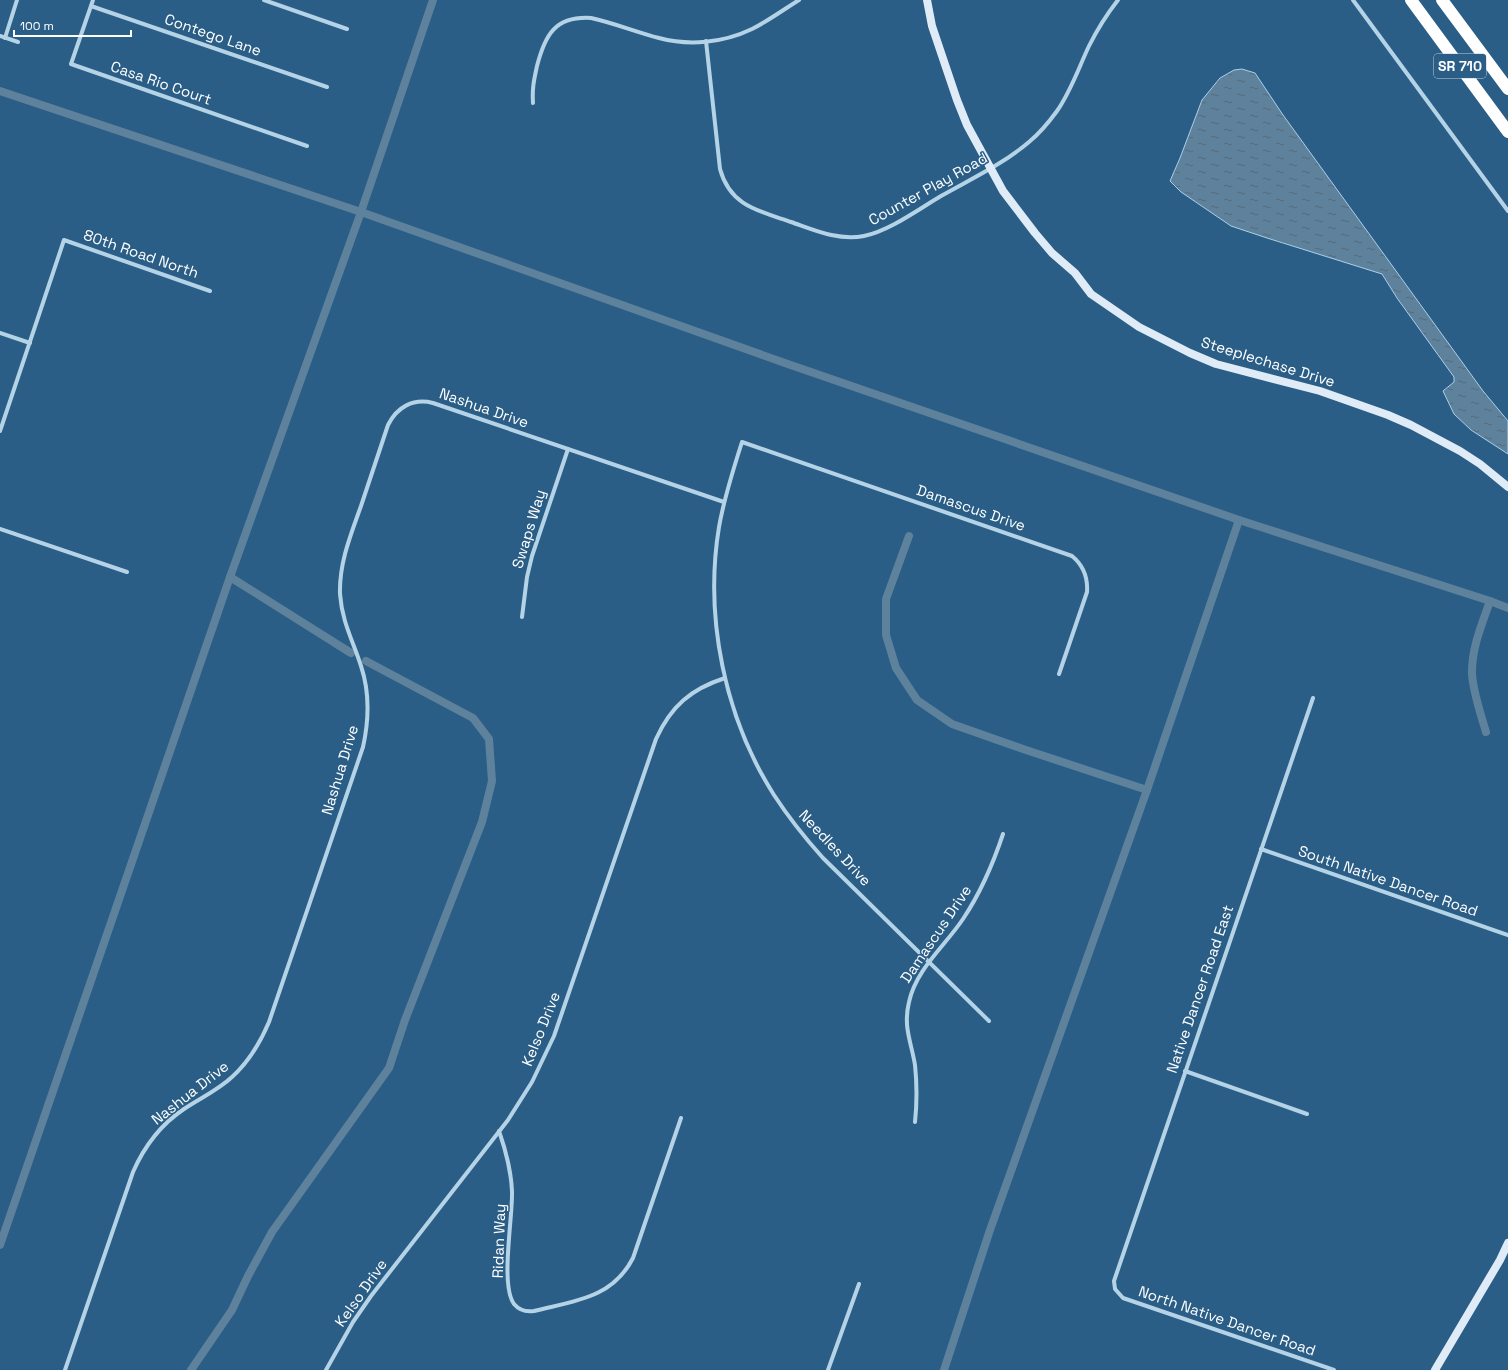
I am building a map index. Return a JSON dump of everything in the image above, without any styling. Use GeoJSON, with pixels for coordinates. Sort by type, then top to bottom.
{"type":"FeatureCollection","features":[{"type":"Feature","properties":{"kind":"highway","name":"SR 710"},"geometry":{"type":"LineString","coordinates":[[1411,0],[1508,132]]}},
{"type":"Feature","properties":{"kind":"highway","name":"SR 710"},"geometry":{"type":"LineString","coordinates":[[1442,0],[1508,89]]}},
{"type":"Feature","properties":{"kind":"street"},"geometry":{"type":"LineString","coordinates":[[17,0],[2,37],[18,42]]}},
{"type":"Feature","properties":{"kind":"street","name":"Casa Rio Court"},"geometry":{"type":"LineString","coordinates":[[93,0],[71,64],[307,146]]}},
{"type":"Feature","properties":{"kind":"street"},"geometry":{"type":"LineString","coordinates":[[264,0],[347,29]]}},
{"type":"Feature","properties":{"kind":"street"},"geometry":{"type":"LineString","coordinates":[[533,102],[532,88],[544,43],[554,29],[568,20],[591,18],[665,39],[689,42],[706,41],[724,39],[752,29],[799,0]]}},
{"type":"Feature","properties":{"kind":"street","name":"Steeplechase Drive"},"geometry":{"type":"LineString","coordinates":[[927,0],[932,26],[956,100],[967,125],[990,168],[1003,191],[1035,233],[1052,252],[1075,273],[1091,294],[1139,326],[1177,347],[1216,364],[1320,391],[1388,415],[1460,451],[1480,464],[1508,487]]}},
{"type":"Feature","properties":{"kind":"street","name":"Counter Play Road"},"geometry":{"type":"LineString","coordinates":[[706,41],[721,173],[730,192],[750,207],[832,235],[852,238],[864,236],[886,228],[990,168],[1028,143],[1050,120],[1064,100],[1100,26],[1118,0]]}},
{"type":"Feature","properties":{"kind":"street"},"geometry":{"type":"LineString","coordinates":[[1353,0],[1508,211]]}},
{"type":"Feature","properties":{"kind":"street","name":"Contego Lane"},"geometry":{"type":"LineString","coordinates":[[91,6],[327,88]]}},
{"type":"Feature","properties":{"kind":"street","name":"80th Road North"},"geometry":{"type":"LineString","coordinates":[[30,343],[64,240],[210,291]]}},
{"type":"Feature","properties":{"kind":"street"},"geometry":{"type":"LineString","coordinates":[[0,333],[30,343],[0,431]]}},
{"type":"Feature","properties":{"kind":"street","name":"Nashua Drive"},"geometry":{"type":"LineString","coordinates":[[65,1370],[138,1162],[146,1146],[157,1132],[170,1120],[184,1109],[225,1084],[246,1063],[262,1038],[272,1012],[360,753],[366,730],[368,700],[366,685],[362,667],[345,622],[341,605],[341,577],[346,548],[391,420],[398,410],[408,404],[427,401],[724,502]]}},
{"type":"Feature","properties":{"kind":"street","name":"Needles Drive"},"geometry":{"type":"LineString","coordinates":[[742,442],[724,502],[716,555],[715,602],[717,629],[725,678],[739,723],[749,747],[764,777],[789,817],[823,858],[989,1021]]}},
{"type":"Feature","properties":{"kind":"street","name":"Damascus Drive"},"geometry":{"type":"LineString","coordinates":[[742,442],[1072,556],[1080,564],[1086,574],[1088,586],[1060,674]]}},
{"type":"Feature","properties":{"kind":"street","name":"Swaps Way"},"geometry":{"type":"LineString","coordinates":[[522,617],[527,577],[532,556],[568,449]]}},
{"type":"Feature","properties":{"kind":"street"},"geometry":{"type":"LineString","coordinates":[[0,530],[127,572]]}},
{"type":"Feature","properties":{"kind":"street","name":"Kelso Drive"},"geometry":{"type":"LineString","coordinates":[[326,1370],[353,1322],[371,1296],[499,1131],[519,1104],[532,1082],[554,1036],[661,727],[670,714],[689,695],[706,685],[725,678]]}},
{"type":"Feature","properties":{"kind":"street","name":"Native Dancer Road East"},"geometry":{"type":"LineString","coordinates":[[1115,1289],[1115,1275],[1313,698]]}},
{"type":"Feature","properties":{"kind":"street","name":"Damascus Drive"},"geometry":{"type":"LineString","coordinates":[[915,1122],[917,1081],[908,1037],[907,1012],[913,988],[918,977],[949,939],[972,905],[993,863],[1003,834]]}},
{"type":"Feature","properties":{"kind":"street","name":"South Native Dancer Road"},"geometry":{"type":"LineString","coordinates":[[1261,849],[1508,935]]}},
{"type":"Feature","properties":{"kind":"street"},"geometry":{"type":"LineString","coordinates":[[1185,1071],[1307,1114]]}},
{"type":"Feature","properties":{"kind":"street","name":"Ridan Way"},"geometry":{"type":"LineString","coordinates":[[499,1131],[510,1170],[512,1191],[512,1212],[508,1252],[510,1293],[514,1304],[528,1312],[590,1297],[600,1293],[610,1287],[626,1270],[633,1258],[681,1118]]}},
{"type":"Feature","properties":{"kind":"street"},"geometry":{"type":"LineString","coordinates":[[1435,1370],[1500,1260],[1508,1243]]}},
{"type":"Feature","properties":{"kind":"street"},"geometry":{"type":"LineString","coordinates":[[828,1370],[859,1284]]}},
{"type":"Feature","properties":{"kind":"street","name":"North Native Dancer Road"},"geometry":{"type":"LineString","coordinates":[[1115,1289],[1123,1298],[1334,1370]]}},
{"type":"Feature","properties":{"kind":"water"},"geometry":{"type":"Polygon","coordinates":[[[1242,69],[1255,73],[1283,115],[1483,391],[1508,421],[1508,454],[1471,430],[1454,414],[1443,391],[1454,382],[1454,377],[1397,298],[1382,274],[1231,226],[1181,192],[1170,181],[1202,100],[1220,78],[1234,70],[1242,69]]]}},
{"type":"Feature","properties":{"kind":"waterway"},"geometry":{"type":"LineString","coordinates":[[0,1245],[230,577],[361,212],[433,0]]}},
{"type":"Feature","properties":{"kind":"waterway"},"geometry":{"type":"LineString","coordinates":[[0,91],[361,212],[782,362],[1239,520],[1508,608]]}},
{"type":"Feature","properties":{"kind":"waterway"},"geometry":{"type":"LineString","coordinates":[[944,1370],[990,1230],[1147,790],[1239,520]]}},
{"type":"Feature","properties":{"kind":"waterway"},"geometry":{"type":"LineString","coordinates":[[909,536],[886,599],[886,635],[896,668],[917,700],[952,724],[1147,790]]}},
{"type":"Feature","properties":{"kind":"waterway"},"geometry":{"type":"LineString","coordinates":[[230,577],[351,653]]}},
{"type":"Feature","properties":{"kind":"waterway"},"geometry":{"type":"LineString","coordinates":[[1486,732],[1475,694],[1472,679],[1472,663],[1481,627],[1490,601]]}},
{"type":"Feature","properties":{"kind":"waterway"},"geometry":{"type":"LineString","coordinates":[[191,1370],[232,1310],[248,1276],[272,1232],[389,1068],[405,1020],[482,822],[492,781],[489,739],[473,718],[366,661]]}}]}
